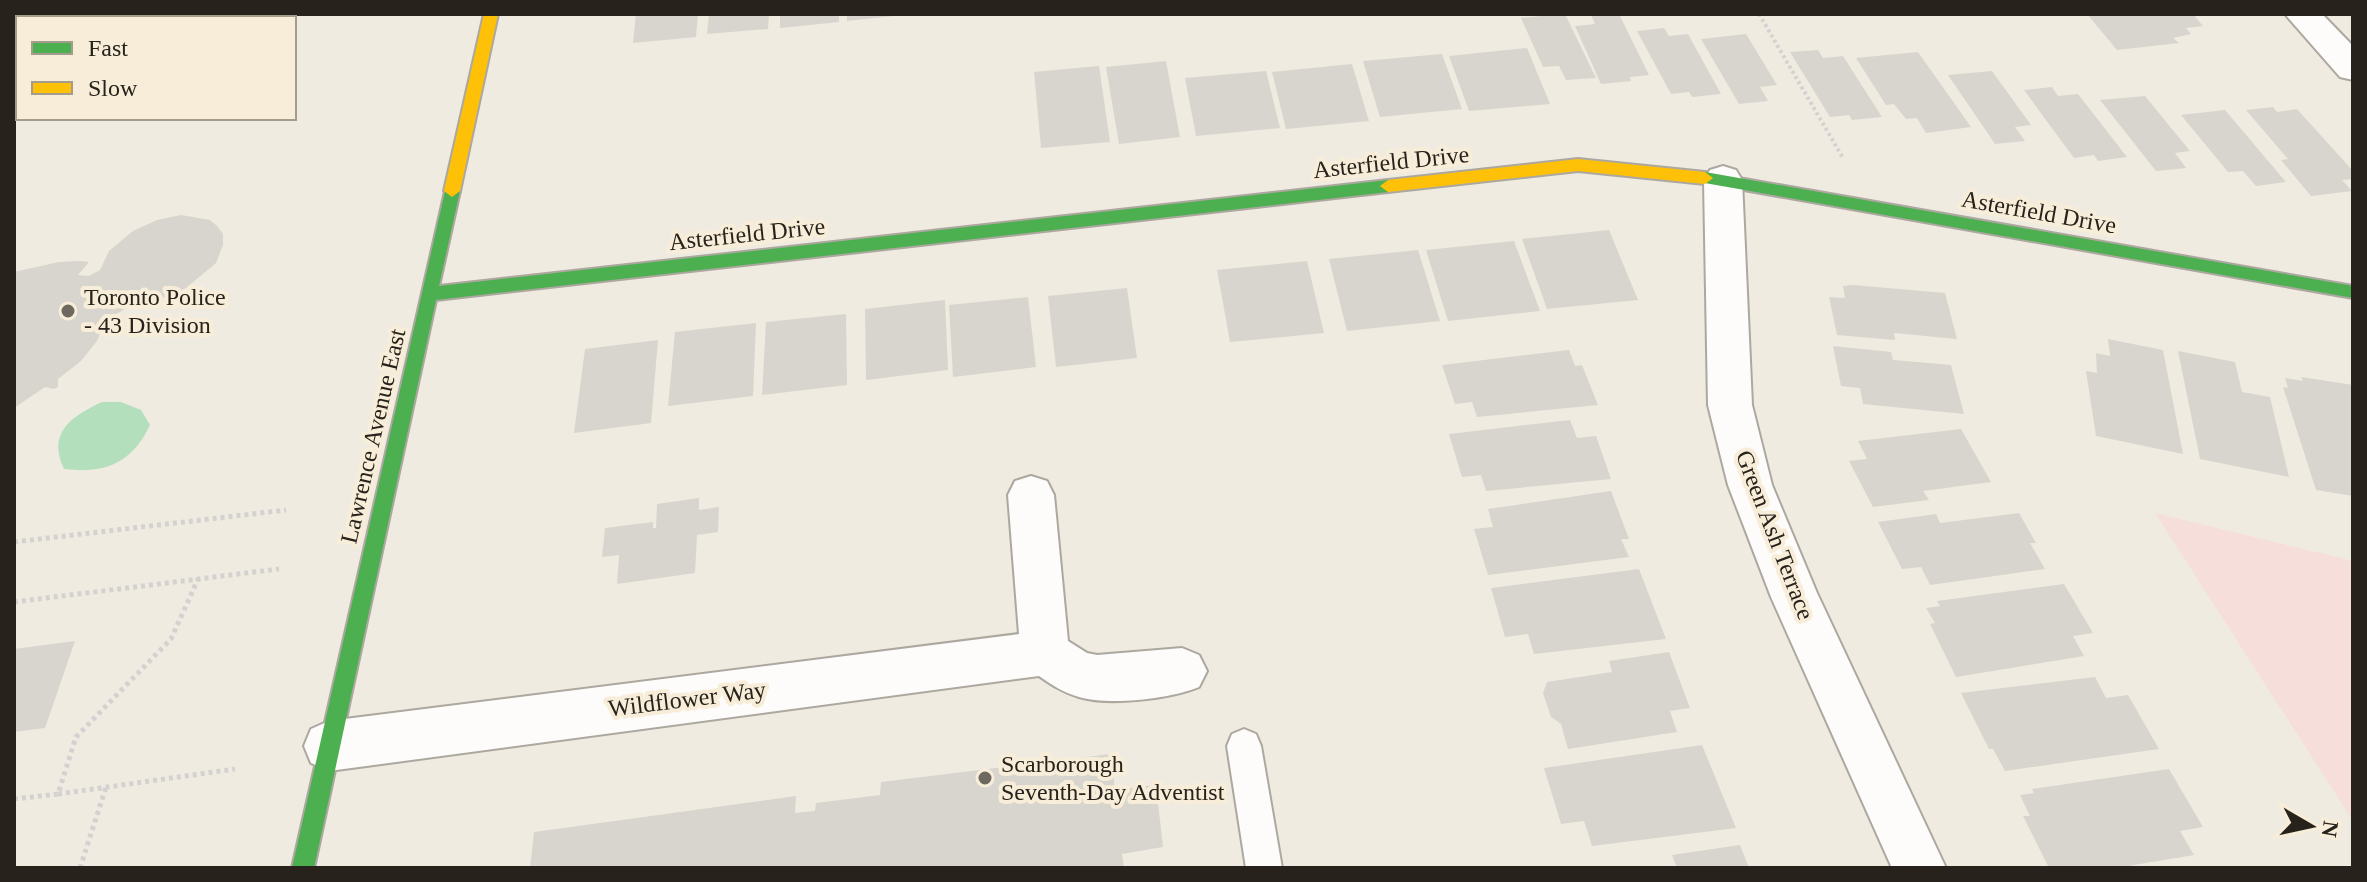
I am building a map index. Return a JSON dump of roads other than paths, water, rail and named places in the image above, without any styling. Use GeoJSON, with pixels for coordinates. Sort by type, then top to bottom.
{"type":"FeatureCollection","features":[{"type":"Feature","properties":{"kind":"street","name":"Lawrence Avenue East"},"geometry":{"type":"LineString","coordinates":[[303,868],[491,14]]}},
{"type":"Feature","properties":{"kind":"street"},"geometry":{"type":"LineString","coordinates":[[2302,14],[2353,68]]}},
{"type":"Feature","properties":{"kind":"street","name":"Asterfield Drive"},"geometry":{"type":"LineString","coordinates":[[429,294],[1578,165],[1723,180],[2353,292]]}},
{"type":"Feature","properties":{"kind":"street","name":"Green Ash Terrace"},"geometry":{"type":"LineString","coordinates":[[1723,180],[1730,405],[1750,485],[1795,597],[1919,868]]}},
{"type":"Feature","properties":{"kind":"street"},"geometry":{"type":"LineString","coordinates":[[1031,495],[1045,653],[1077,674],[1097,678],[1182,671]]}},
{"type":"Feature","properties":{"kind":"street","name":"Wildflower Way"},"geometry":{"type":"LineString","coordinates":[[329,746],[1045,653]]}},
{"type":"Feature","properties":{"kind":"lane"},"geometry":{"type":"LineString","coordinates":[[1244,746],[1264,868]]}},
{"type":"Feature","properties":{"kind":"place","name":"Toronto Police - 43 Division"},"geometry":{"type":"Point","coordinates":[68,311]}},
{"type":"Feature","properties":{"kind":"place","name":"Scarborough Seventh-Day Adventist"},"geometry":{"type":"Point","coordinates":[985,778]}}]}
